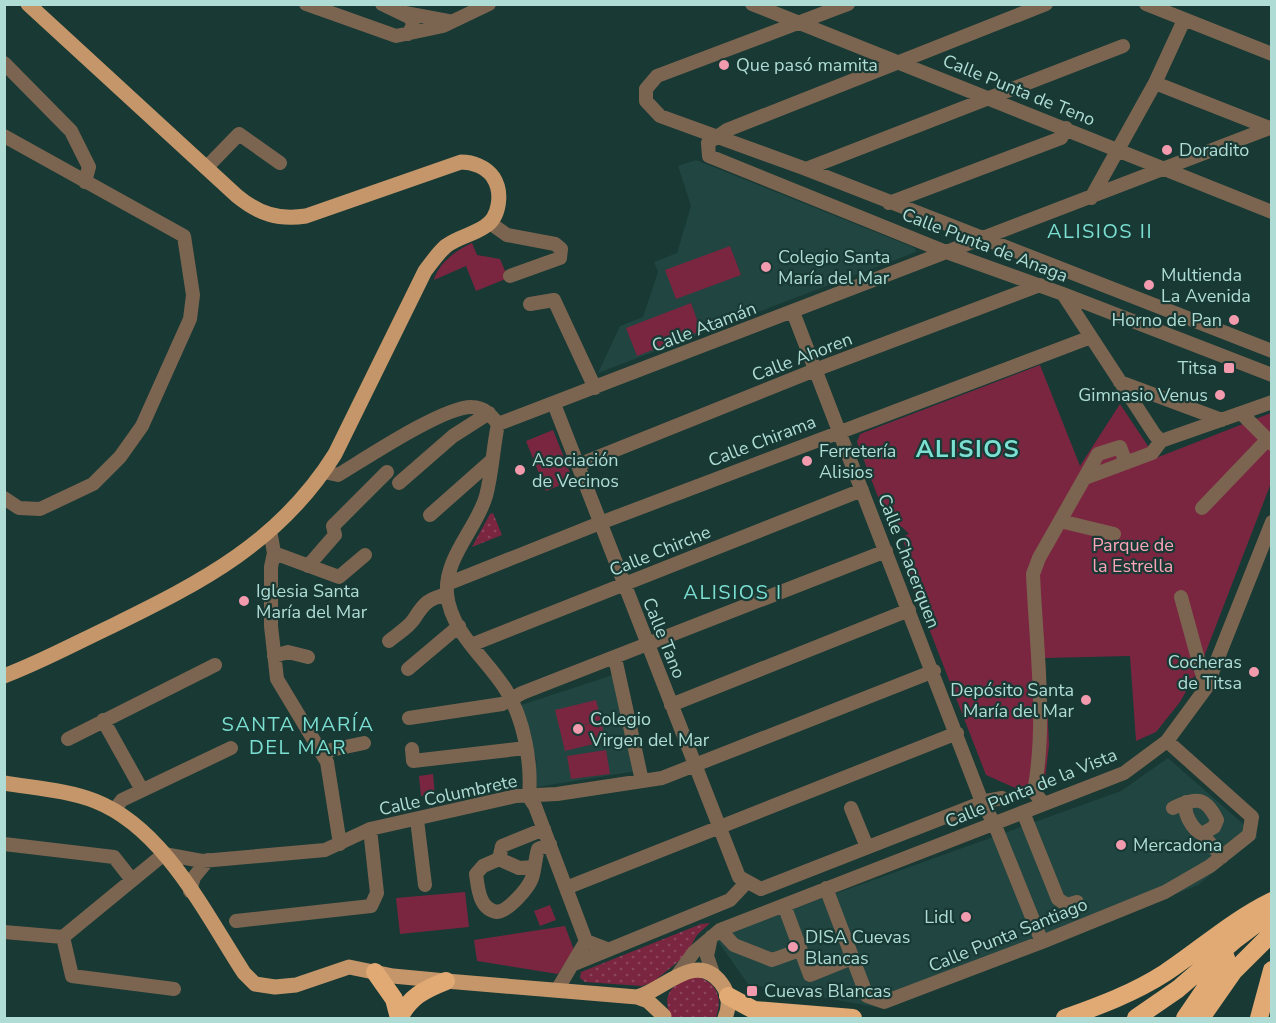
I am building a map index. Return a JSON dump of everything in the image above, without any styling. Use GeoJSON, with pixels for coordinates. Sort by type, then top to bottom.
{"type":"FeatureCollection","features":[{"type":"Feature","properties":{"kind":"highway"},"geometry":{"type":"LineString","coordinates":[[1065,1018],[1105,1004],[1163,974],[1238,921],[1272,901]]}},
{"type":"Feature","properties":{"kind":"highway"},"geometry":{"type":"LineString","coordinates":[[1136,1018],[1178,989],[1236,939],[1267,923]]}},
{"type":"Feature","properties":{"kind":"highway"},"geometry":{"type":"LineString","coordinates":[[1185,1018],[1222,963],[1267,923]]}},
{"type":"Feature","properties":{"kind":"highway"},"geometry":{"type":"LineString","coordinates":[[1201,1018],[1267,923]]}},
{"type":"Feature","properties":{"kind":"highway"},"geometry":{"type":"LineString","coordinates":[[1259,1018],[1272,970]]}},
{"type":"Feature","properties":{"kind":"highway"},"geometry":{"type":"LineString","coordinates":[[375,972],[394,999],[399,1018]]}},
{"type":"Feature","properties":{"kind":"highway"},"geometry":{"type":"LineString","coordinates":[[399,1018],[408,1003],[422,990],[446,981]]}},
{"type":"Feature","properties":{"kind":"highway"},"geometry":{"type":"LineString","coordinates":[[728,996],[754,1010],[853,1018]]}},
{"type":"Feature","properties":{"kind":"main road"},"geometry":{"type":"LineString","coordinates":[[4,676],[180,593],[220,570],[270,530],[324,472],[425,271],[447,246],[490,222],[499,199],[496,183],[488,171],[467,162],[452,164],[321,212],[294,218],[270,216],[249,206],[28,4]]}},
{"type":"Feature","properties":{"kind":"main road"},"geometry":{"type":"LineString","coordinates":[[4,783],[68,793],[95,801],[114,810],[152,838],[244,973],[255,984],[275,987],[296,985],[349,967],[446,981],[637,997],[648,1002],[664,1017]]}},
{"type":"Feature","properties":{"kind":"main road"},"geometry":{"type":"LineString","coordinates":[[637,997],[660,988],[674,978],[698,970],[714,976],[728,996],[725,1018]]}},
{"type":"Feature","properties":{"kind":"main road"},"geometry":{"type":"LineString","coordinates":[[664,1017],[662,999],[674,978]]}},
{"type":"Feature","properties":{"kind":"street"},"geometry":{"type":"LineString","coordinates":[[306,4],[375,31],[396,36],[443,26],[489,4]]}},
{"type":"Feature","properties":{"kind":"street"},"geometry":{"type":"LineString","coordinates":[[382,4],[433,20],[450,21]]}},
{"type":"Feature","properties":{"kind":"street","name":"Calle Punta de Teno"},"geometry":{"type":"LineString","coordinates":[[752,4],[1272,212]]}},
{"type":"Feature","properties":{"kind":"street"},"geometry":{"type":"LineString","coordinates":[[799,23],[848,4]]}},
{"type":"Feature","properties":{"kind":"street"},"geometry":{"type":"LineString","coordinates":[[717,137],[727,130],[1046,4]]}},
{"type":"Feature","properties":{"kind":"street"},"geometry":{"type":"LineString","coordinates":[[1146,4],[1272,54]]}},
{"type":"Feature","properties":{"kind":"street"},"geometry":{"type":"LineString","coordinates":[[402,12],[411,18],[413,26],[408,34]]}},
{"type":"Feature","properties":{"kind":"street"},"geometry":{"type":"LineString","coordinates":[[1091,198],[1120,150],[1184,20]]}},
{"type":"Feature","properties":{"kind":"street","name":"Calle Punta de Anaga"},"geometry":{"type":"LineString","coordinates":[[799,23],[657,76],[646,89],[646,101],[660,116],[806,169],[1272,351]]}},
{"type":"Feature","properties":{"kind":"street"},"geometry":{"type":"LineString","coordinates":[[806,169],[1123,46]]}},
{"type":"Feature","properties":{"kind":"street"},"geometry":{"type":"LineString","coordinates":[[4,63],[71,131],[89,167],[85,182]]}},
{"type":"Feature","properties":{"kind":"street"},"geometry":{"type":"LineString","coordinates":[[1155,82],[1271,128]]}},
{"type":"Feature","properties":{"kind":"street"},"geometry":{"type":"LineString","coordinates":[[889,203],[1061,138],[1066,128]]}},
{"type":"Feature","properties":{"kind":"street","name":"Calle Atamán"},"geometry":{"type":"LineString","coordinates":[[494,418],[554,404],[1271,128]]}},
{"type":"Feature","properties":{"kind":"street"},"geometry":{"type":"LineString","coordinates":[[206,168],[239,134],[280,163]]}},
{"type":"Feature","properties":{"kind":"street"},"geometry":{"type":"LineString","coordinates":[[4,136],[184,236],[193,295],[190,319],[142,426],[120,457],[93,484],[40,509],[19,508],[4,498]]}},
{"type":"Feature","properties":{"kind":"street","name":"Calle Punta de Anaga"},"geometry":{"type":"LineString","coordinates":[[717,137],[708,143],[709,156],[946,252],[1040,285],[1272,375]]}},
{"type":"Feature","properties":{"kind":"street"},"geometry":{"type":"LineString","coordinates":[[490,222],[507,235],[555,243],[561,249],[560,258],[510,276]]}},
{"type":"Feature","properties":{"kind":"street","name":"Calle Ahoren"},"geometry":{"type":"LineString","coordinates":[[578,465],[815,370],[1040,285]]}},
{"type":"Feature","properties":{"kind":"street"},"geometry":{"type":"LineString","coordinates":[[1063,294],[1158,438]]}},
{"type":"Feature","properties":{"kind":"street"},"geometry":{"type":"LineString","coordinates":[[530,304],[554,300],[594,388]]}},
{"type":"Feature","properties":{"kind":"street","name":"Calle Chacerquen"},"geometry":{"type":"LineString","coordinates":[[794,312],[934,671],[982,802],[994,823],[1042,942]]}},
{"type":"Feature","properties":{"kind":"street","name":"Calle Chirama"},"geometry":{"type":"LineString","coordinates":[[388,641],[414,619],[416,611],[431,598],[447,589],[600,523],[1091,337]]}},
{"type":"Feature","properties":{"kind":"street"},"geometry":{"type":"LineString","coordinates":[[1120,382],[1222,420]]}},
{"type":"Feature","properties":{"kind":"street"},"geometry":{"type":"LineString","coordinates":[[1158,438],[1222,420],[1272,402]]}},
{"type":"Feature","properties":{"kind":"street","name":"Calle Tano"},"geometry":{"type":"LineString","coordinates":[[554,404],[739,878],[746,883]]}},
{"type":"Feature","properties":{"kind":"street"},"geometry":{"type":"LineString","coordinates":[[324,472],[338,475],[447,413],[472,407],[494,418]]}},
{"type":"Feature","properties":{"kind":"street"},"geometry":{"type":"LineString","coordinates":[[1202,508],[1269,442],[1241,413]]}},
{"type":"Feature","properties":{"kind":"street"},"geometry":{"type":"LineString","coordinates":[[447,589],[453,563],[486,497],[494,418]]}},
{"type":"Feature","properties":{"kind":"street"},"geometry":{"type":"LineString","coordinates":[[399,483],[453,436],[494,418]]}},
{"type":"Feature","properties":{"kind":"street"},"geometry":{"type":"LineString","coordinates":[[1044,804],[1035,792],[1039,765],[1039,726],[1033,573],[1038,558],[1098,454],[1120,447],[1126,463],[1152,453],[1158,438]]}},
{"type":"Feature","properties":{"kind":"street"},"geometry":{"type":"LineString","coordinates":[[430,515],[491,461]]}},
{"type":"Feature","properties":{"kind":"street"},"geometry":{"type":"LineString","coordinates":[[308,566],[335,535],[333,526],[387,472]]}},
{"type":"Feature","properties":{"kind":"street","name":"Calle Chirche"},"geometry":{"type":"LineString","coordinates":[[471,645],[862,490]]}},
{"type":"Feature","properties":{"kind":"street"},"geometry":{"type":"LineString","coordinates":[[1060,521],[1114,534]]}},
{"type":"Feature","properties":{"kind":"street","name":"Calle Punta de la Vista"},"geometry":{"type":"LineString","coordinates":[[674,978],[715,934],[784,904],[1124,773],[1167,741],[1206,688],[1272,522]]}},
{"type":"Feature","properties":{"kind":"street"},"geometry":{"type":"LineString","coordinates":[[270,530],[274,553],[271,567],[271,626],[277,679],[324,755],[336,806],[340,844]]}},
{"type":"Feature","properties":{"kind":"street"},"geometry":{"type":"LineString","coordinates":[[409,718],[502,704],[886,551]]}},
{"type":"Feature","properties":{"kind":"street"},"geometry":{"type":"LineString","coordinates":[[274,553],[339,577],[365,555]]}},
{"type":"Feature","properties":{"kind":"street","name":"Calle Columbrete"},"geometry":{"type":"LineString","coordinates":[[164,854],[205,860],[325,850],[370,829],[516,796],[532,801],[526,748],[511,700],[459,626],[447,589]]}},
{"type":"Feature","properties":{"kind":"street"},"geometry":{"type":"LineString","coordinates":[[1181,597],[1206,688]]}},
{"type":"Feature","properties":{"kind":"street"},"geometry":{"type":"LineString","coordinates":[[671,705],[909,610]]}},
{"type":"Feature","properties":{"kind":"street"},"geometry":{"type":"LineString","coordinates":[[408,669],[459,626]]}},
{"type":"Feature","properties":{"kind":"street"},"geometry":{"type":"LineString","coordinates":[[274,656],[288,652],[308,657]]}},
{"type":"Feature","properties":{"kind":"street"},"geometry":{"type":"LineString","coordinates":[[615,658],[642,781]]}},
{"type":"Feature","properties":{"kind":"street"},"geometry":{"type":"LineString","coordinates":[[68,739],[216,664]]}},
{"type":"Feature","properties":{"kind":"street"},"geometry":{"type":"LineString","coordinates":[[607,949],[586,940],[532,801],[557,794],[662,778],[934,671]]}},
{"type":"Feature","properties":{"kind":"street"},"geometry":{"type":"LineString","coordinates":[[103,720],[142,790]]}},
{"type":"Feature","properties":{"kind":"street"},"geometry":{"type":"LineString","coordinates":[[566,888],[957,734]]}},
{"type":"Feature","properties":{"kind":"street","name":"Calle Punta Santiago"},"geometry":{"type":"LineString","coordinates":[[826,888],[867,996],[884,1002],[1165,892],[1222,856],[1249,835],[1252,826],[1252,817],[1167,741]]}},
{"type":"Feature","properties":{"kind":"street"},"geometry":{"type":"LineString","coordinates":[[324,755],[331,750],[364,743]]}},
{"type":"Feature","properties":{"kind":"street"},"geometry":{"type":"LineString","coordinates":[[114,810],[122,800],[231,748]]}},
{"type":"Feature","properties":{"kind":"street"},"geometry":{"type":"LineString","coordinates":[[412,749],[413,761],[526,748]]}},
{"type":"Feature","properties":{"kind":"street"},"geometry":{"type":"LineString","coordinates":[[970,771],[987,789],[1014,804],[1044,804]]}},
{"type":"Feature","properties":{"kind":"street"},"geometry":{"type":"LineString","coordinates":[[572,966],[607,949],[730,900],[746,883],[761,889],[982,802],[1002,798]]}},
{"type":"Feature","properties":{"kind":"street"},"geometry":{"type":"LineString","coordinates":[[1002,798],[1007,807],[1007,818]]}},
{"type":"Feature","properties":{"kind":"street"},"geometry":{"type":"LineString","coordinates":[[1202,834],[1216,825],[1217,818],[1199,800],[1180,805],[1196,830],[1222,856]]}},
{"type":"Feature","properties":{"kind":"street"},"geometry":{"type":"LineString","coordinates":[[851,808],[867,847]]}},
{"type":"Feature","properties":{"kind":"street"},"geometry":{"type":"LineString","coordinates":[[1023,812],[1058,899],[1067,905],[1077,902]]}},
{"type":"Feature","properties":{"kind":"street"},"geometry":{"type":"LineString","coordinates":[[417,820],[425,885]]}},
{"type":"Feature","properties":{"kind":"street"},"geometry":{"type":"LineString","coordinates":[[236,921],[371,906],[377,893],[370,829]]}},
{"type":"Feature","properties":{"kind":"street"},"geometry":{"type":"LineString","coordinates":[[499,859],[502,846],[544,829]]}},
{"type":"Feature","properties":{"kind":"street"},"geometry":{"type":"LineString","coordinates":[[4,844],[114,857],[132,880]]}},
{"type":"Feature","properties":{"kind":"street"},"geometry":{"type":"LineString","coordinates":[[533,867],[519,868],[499,859],[483,866],[476,873],[478,893],[486,907],[502,912],[528,886],[533,876],[538,849],[550,844]]}},
{"type":"Feature","properties":{"kind":"street"},"geometry":{"type":"LineString","coordinates":[[4,932],[63,937],[164,854]]}},
{"type":"Feature","properties":{"kind":"street"},"geometry":{"type":"LineString","coordinates":[[190,891],[194,877],[205,860]]}},
{"type":"Feature","properties":{"kind":"street","name":"Calle Columbrete"},"geometry":{"type":"LineString","coordinates":[[178,873],[205,860]]}},
{"type":"Feature","properties":{"kind":"street"},"geometry":{"type":"LineString","coordinates":[[784,904],[810,975],[852,958]]}},
{"type":"Feature","properties":{"kind":"street"},"geometry":{"type":"LineString","coordinates":[[714,976],[707,956],[715,934],[734,945],[772,960],[800,950]]}},
{"type":"Feature","properties":{"kind":"street"},"geometry":{"type":"LineString","coordinates":[[63,937],[72,976],[174,988]]}},
{"type":"Feature","properties":{"kind":"street"},"geometry":{"type":"LineString","coordinates":[[557,990],[586,940]]}},
{"type":"Feature","properties":{"kind":"street"},"geometry":{"type":"LineString","coordinates":[[572,966],[574,992]]}},
{"type":"Feature","properties":{"kind":"shaded area","name":"Colegio Santa María del Mar"},"geometry":{"type":"Polygon","coordinates":[[[696,160],[915,248],[916,252],[598,373],[620,326],[643,317],[658,272],[654,262],[677,253],[691,206],[678,166],[696,160]]]}},
{"type":"Feature","properties":{"kind":"shaded area","name":"Colegio Virgen del Mar"},"geometry":{"type":"Polygon","coordinates":[[[616,674],[637,771],[537,787],[535,764],[537,763],[521,705],[616,674]]]}},
{"type":"Feature","properties":{"kind":"shaded area"},"geometry":{"type":"Polygon","coordinates":[[[1168,758],[1258,837],[1198,885],[886,1009],[748,984],[715,937],[1121,791],[1168,758]]]}},
{"type":"Feature","properties":{"kind":"green space"},"geometry":{"type":"Polygon","coordinates":[[[472,243],[477,255],[500,259],[508,278],[476,291],[466,266],[434,280],[440,268],[449,258],[472,243]]]}},
{"type":"Feature","properties":{"kind":"green space"},"geometry":{"type":"Polygon","coordinates":[[[730,246],[741,275],[676,299],[665,270],[730,246]]]}},
{"type":"Feature","properties":{"kind":"green space"},"geometry":{"type":"Polygon","coordinates":[[[691,303],[701,331],[637,356],[626,328],[691,303]]]}},
{"type":"Feature","properties":{"kind":"green space","name":"Parque de la Estrella"},"geometry":{"type":"Polygon","coordinates":[[[1040,365],[1080,466],[1120,404],[1156,458],[1271,413],[1271,483],[1200,667],[1180,702],[1156,732],[1136,741],[1130,656],[1045,658],[1049,745],[1044,787],[1029,794],[986,775],[900,554],[907,552],[902,537],[909,534],[902,527],[891,531],[857,442],[860,434],[1040,365]]]}},
{"type":"Feature","properties":{"kind":"green space"},"geometry":{"type":"Polygon","coordinates":[[[553,430],[573,480],[546,491],[526,441],[553,430]]]}},
{"type":"Feature","properties":{"kind":"green space"},"geometry":{"type":"Polygon","coordinates":[[[493,513],[502,535],[472,547],[490,514],[493,513]]]}},
{"type":"Feature","properties":{"kind":"green space"},"geometry":{"type":"Polygon","coordinates":[[[596,700],[601,720],[572,728],[601,721],[606,741],[565,751],[555,710],[596,700]]]}},
{"type":"Feature","properties":{"kind":"green space"},"geometry":{"type":"Polygon","coordinates":[[[606,750],[610,774],[571,779],[567,756],[606,750]]]}},
{"type":"Feature","properties":{"kind":"green space"},"geometry":{"type":"Polygon","coordinates":[[[433,774],[435,795],[421,796],[419,776],[433,774]]]}},
{"type":"Feature","properties":{"kind":"green space"},"geometry":{"type":"Polygon","coordinates":[[[465,892],[469,927],[400,934],[396,898],[465,892]]]}},
{"type":"Feature","properties":{"kind":"green space"},"geometry":{"type":"Polygon","coordinates":[[[550,905],[556,920],[540,926],[534,911],[550,905]]]}},
{"type":"Feature","properties":{"kind":"green space"},"geometry":{"type":"Polygon","coordinates":[[[710,923],[697,935],[685,956],[653,982],[642,986],[585,982],[580,978],[581,972],[701,924],[710,923]]]}},
{"type":"Feature","properties":{"kind":"green space"},"geometry":{"type":"Polygon","coordinates":[[[565,926],[574,950],[558,974],[477,961],[474,940],[565,926]]]}},
{"type":"Feature","properties":{"kind":"green space"},"geometry":{"type":"Polygon","coordinates":[[[698,977],[710,983],[717,992],[719,1004],[716,1017],[672,1018],[667,1002],[671,990],[682,982],[698,977]]]}},
{"type":"Feature","properties":{"kind":"place","name":"Que pasó mamita"},"geometry":{"type":"Point","coordinates":[724,65]}},
{"type":"Feature","properties":{"kind":"place","name":"Doradito"},"geometry":{"type":"Point","coordinates":[1167,150]}},
{"type":"Feature","properties":{"kind":"place","name":"Colegio Santa María del Mar"},"geometry":{"type":"Point","coordinates":[766,267]}},
{"type":"Feature","properties":{"kind":"place","name":"Multienda La Avenida"},"geometry":{"type":"Point","coordinates":[1149,285]}},
{"type":"Feature","properties":{"kind":"place","name":"Horno de Pan"},"geometry":{"type":"Point","coordinates":[1234,320]}},
{"type":"Feature","properties":{"kind":"place","name":"Titsa"},"geometry":{"type":"Point","coordinates":[1229,368]}},
{"type":"Feature","properties":{"kind":"place","name":"Gimnasio Venus"},"geometry":{"type":"Point","coordinates":[1220,395]}},
{"type":"Feature","properties":{"kind":"place","name":"Ferretería Alisios"},"geometry":{"type":"Point","coordinates":[807,461]}},
{"type":"Feature","properties":{"kind":"place","name":"Asociación de Vecinos"},"geometry":{"type":"Point","coordinates":[520,470]}},
{"type":"Feature","properties":{"kind":"place","name":"Iglesia Santa María del Mar"},"geometry":{"type":"Point","coordinates":[244,601]}},
{"type":"Feature","properties":{"kind":"place","name":"Cocheras de Titsa"},"geometry":{"type":"Point","coordinates":[1254,672]}},
{"type":"Feature","properties":{"kind":"place","name":"Depósito Santa María del Mar"},"geometry":{"type":"Point","coordinates":[1086,700]}},
{"type":"Feature","properties":{"kind":"place","name":"Colegio Virgen del Mar"},"geometry":{"type":"Point","coordinates":[578,729]}},
{"type":"Feature","properties":{"kind":"place","name":"Mercadona"},"geometry":{"type":"Point","coordinates":[1121,845]}},
{"type":"Feature","properties":{"kind":"place","name":"Lidl"},"geometry":{"type":"Point","coordinates":[966,917]}},
{"type":"Feature","properties":{"kind":"place","name":"DISA Cuevas Blancas"},"geometry":{"type":"Point","coordinates":[793,947]}},
{"type":"Feature","properties":{"kind":"place","name":"Cuevas Blancas"},"geometry":{"type":"Point","coordinates":[752,991]}},
{"type":"Feature","properties":{"kind":"district","name":"ALISIOS II"},"geometry":{"type":"Point","coordinates":[1100,231]}},
{"type":"Feature","properties":{"kind":"district","name":"ALISIOS"},"geometry":{"type":"Point","coordinates":[968,449]}},
{"type":"Feature","properties":{"kind":"district","name":"ALISIOS I"},"geometry":{"type":"Point","coordinates":[733,592]}},
{"type":"Feature","properties":{"kind":"district","name":"SANTA MARÍA DEL MAR"},"geometry":{"type":"Point","coordinates":[298,736]}}]}
